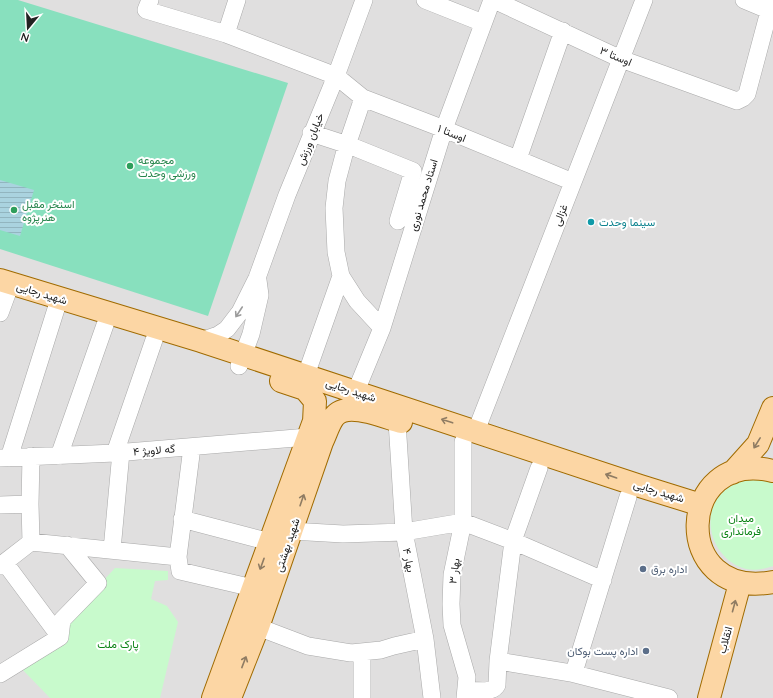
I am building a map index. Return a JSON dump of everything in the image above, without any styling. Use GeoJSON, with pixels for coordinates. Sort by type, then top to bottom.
{"type":"FeatureCollection","features":[{"type":"Feature","properties":{"kind":"main road","name":"شهید رجایی"},"geometry":{"type":"LineString","coordinates":[[2,295],[56,309],[154,340],[306,375],[359,398],[470,436],[640,486],[699,511]]}},
{"type":"Feature","properties":{"kind":"main road","name":"شهید رجایی"},"geometry":{"type":"LineString","coordinates":[[2,295],[201,341],[305,389],[315,401],[311,429]]}},
{"type":"Feature","properties":{"kind":"main road"},"geometry":{"type":"LineString","coordinates":[[311,429],[320,410],[329,401],[345,394],[359,398]]}},
{"type":"Feature","properties":{"kind":"main road","name":"شهید رجایی"},"geometry":{"type":"LineString","coordinates":[[359,398],[396,421],[470,436],[539,468],[628,497],[699,511]]}},
{"type":"Feature","properties":{"kind":"main road","name":"شهید بهشتی"},"geometry":{"type":"LineString","coordinates":[[218,698],[258,627],[322,442],[334,416],[347,409],[359,398]]}},
{"type":"Feature","properties":{"kind":"main road"},"geometry":{"type":"LineString","coordinates":[[772,412],[758,444],[732,473],[719,481],[708,491],[699,511],[697,531],[700,545],[706,558],[715,569],[740,583],[756,585],[773,582]]}},
{"type":"Feature","properties":{"kind":"main road","name":"شهید بهشتی"},"geometry":{"type":"LineString","coordinates":[[218,698],[253,588],[311,429]]}},
{"type":"Feature","properties":{"kind":"main road"},"geometry":{"type":"LineString","coordinates":[[732,473],[747,469],[762,468],[773,471]]}},
{"type":"Feature","properties":{"kind":"main road","name":"انقلاب"},"geometry":{"type":"LineString","coordinates":[[709,698],[740,583]]}},
{"type":"Feature","properties":{"kind":"street"},"geometry":{"type":"LineString","coordinates":[[226,34],[237,0]]}},
{"type":"Feature","properties":{"kind":"street"},"geometry":{"type":"LineString","coordinates":[[425,0],[483,23]]}},
{"type":"Feature","properties":{"kind":"street","name":"استاد محمد نوری"},"geometry":{"type":"LineString","coordinates":[[359,398],[444,129],[493,0]]}},
{"type":"Feature","properties":{"kind":"street","name":"اوستا ۳"},"geometry":{"type":"LineString","coordinates":[[493,0],[621,59],[737,101],[743,98],[746,94],[771,8]]}},
{"type":"Feature","properties":{"kind":"street","name":"غزالی"},"geometry":{"type":"LineString","coordinates":[[470,436],[573,182],[644,0]]}},
{"type":"Feature","properties":{"kind":"street"},"geometry":{"type":"LineString","coordinates":[[744,0],[771,8]]}},
{"type":"Feature","properties":{"kind":"street","name":"خیابان ورزش"},"geometry":{"type":"LineString","coordinates":[[201,341],[218,336],[227,329],[240,312],[258,278],[287,195],[336,76],[358,2]]}},
{"type":"Feature","properties":{"kind":"street","name":"اوستا ۱"},"geometry":{"type":"LineString","coordinates":[[148,5],[336,76],[363,98],[444,129],[573,182]]}},
{"type":"Feature","properties":{"kind":"street"},"geometry":{"type":"LineString","coordinates":[[518,159],[563,31]]}},
{"type":"Feature","properties":{"kind":"street"},"geometry":{"type":"LineString","coordinates":[[363,98],[347,145],[338,181],[334,208],[336,252],[342,276],[357,301],[382,328]]}},
{"type":"Feature","properties":{"kind":"street"},"geometry":{"type":"LineString","coordinates":[[311,134],[347,145],[414,171],[398,221]]}},
{"type":"Feature","properties":{"kind":"street"},"geometry":{"type":"LineString","coordinates":[[306,375],[342,276]]}},
{"type":"Feature","properties":{"kind":"street","name":"خیابان ورزش"},"geometry":{"type":"LineString","coordinates":[[242,360],[260,295],[258,278]]}},
{"type":"Feature","properties":{"kind":"street"},"geometry":{"type":"LineString","coordinates":[[4,458],[56,309]]}},
{"type":"Feature","properties":{"kind":"street"},"geometry":{"type":"LineString","coordinates":[[59,456],[105,325]]}},
{"type":"Feature","properties":{"kind":"street"},"geometry":{"type":"LineString","coordinates":[[112,550],[118,453],[154,340]]}},
{"type":"Feature","properties":{"kind":"street","name":"بهار ۴"},"geometry":{"type":"LineString","coordinates":[[396,421],[404,532],[425,639],[432,698]]}},
{"type":"Feature","properties":{"kind":"street","name":"گه لاویژ ۴"},"geometry":{"type":"LineString","coordinates":[[4,458],[118,453],[192,447],[311,429]]}},
{"type":"Feature","properties":{"kind":"street","name":"بهار ۳"},"geometry":{"type":"LineString","coordinates":[[465,694],[467,677],[452,624],[451,604],[452,575],[462,522],[470,436]]}},
{"type":"Feature","properties":{"kind":"street"},"geometry":{"type":"LineString","coordinates":[[179,564],[182,519],[192,447]]}},
{"type":"Feature","properties":{"kind":"street"},"geometry":{"type":"LineString","coordinates":[[31,456],[31,542]]}},
{"type":"Feature","properties":{"kind":"street"},"geometry":{"type":"LineString","coordinates":[[465,694],[491,691],[496,686],[513,541],[539,468]]}},
{"type":"Feature","properties":{"kind":"street"},"geometry":{"type":"LineString","coordinates":[[571,673],[577,666],[628,497]]}},
{"type":"Feature","properties":{"kind":"street"},"geometry":{"type":"LineString","coordinates":[[0,506],[30,504]]}},
{"type":"Feature","properties":{"kind":"street"},"geometry":{"type":"LineString","coordinates":[[182,519],[270,542]]}},
{"type":"Feature","properties":{"kind":"street"},"geometry":{"type":"LineString","coordinates":[[291,531],[342,534],[404,532],[462,522],[513,541],[603,580]]}},
{"type":"Feature","properties":{"kind":"street"},"geometry":{"type":"LineString","coordinates":[[60,637],[2,565],[31,542],[112,550],[179,564],[253,588]]}},
{"type":"Feature","properties":{"kind":"street"},"geometry":{"type":"LineString","coordinates":[[60,637],[62,620],[98,583],[67,545]]}},
{"type":"Feature","properties":{"kind":"street"},"geometry":{"type":"LineString","coordinates":[[258,627],[308,646],[351,653],[381,650],[425,639]]}},
{"type":"Feature","properties":{"kind":"street"},"geometry":{"type":"LineString","coordinates":[[1,670],[60,637]]}},
{"type":"Feature","properties":{"kind":"street"},"geometry":{"type":"LineString","coordinates":[[362,652],[362,698]]}},
{"type":"Feature","properties":{"kind":"street"},"geometry":{"type":"LineString","coordinates":[[498,661],[571,673],[669,698]]}},
{"type":"Feature","properties":{"kind":"shaded area"},"geometry":{"type":"Polygon","coordinates":[[[0,0],[773,0],[773,698],[0,698],[0,0]]]}},
{"type":"Feature","properties":{"kind":"green space","name":"مجموعه ورزشی وحدت"},"geometry":{"type":"Polygon","coordinates":[[[0,0],[18,0],[288,83],[208,316],[0,249],[0,0]]]}},
{"type":"Feature","properties":{"kind":"green space","name":"میدان فرمانداری"},"geometry":{"type":"Polygon","coordinates":[[[746,479],[773,481],[773,566],[753,570],[746,569],[735,564],[725,557],[718,548],[713,537],[711,526],[711,514],[715,503],[722,493],[746,479]]]}},
{"type":"Feature","properties":{"kind":"green space","name":"پارک ملت"},"geometry":{"type":"Polygon","coordinates":[[[115,568],[168,571],[168,580],[155,581],[151,599],[167,606],[178,622],[160,698],[50,698],[20,667],[66,621],[115,568]]]}},
{"type":"Feature","properties":{"kind":"water","name":"استخر مقبل هنرپژوه"},"geometry":{"type":"Polygon","coordinates":[[[0,180],[34,190],[20,236],[0,230],[0,180]]]}},
{"type":"Feature","properties":{"kind":"place","name":"مجموعه ورزشی وحدت"},"geometry":{"type":"Point","coordinates":[130,166]}},
{"type":"Feature","properties":{"kind":"place","name":"استخر مقبل هنرپژوه"},"geometry":{"type":"Point","coordinates":[14,210]}},
{"type":"Feature","properties":{"kind":"place","name":"سینما وحدت"},"geometry":{"type":"Point","coordinates":[591,222]}},
{"type":"Feature","properties":{"kind":"place","name":"اداره برق"},"geometry":{"type":"Point","coordinates":[643,569]}},
{"type":"Feature","properties":{"kind":"place","name":"اداره پست بوکان"},"geometry":{"type":"Point","coordinates":[646,651]}}]}
